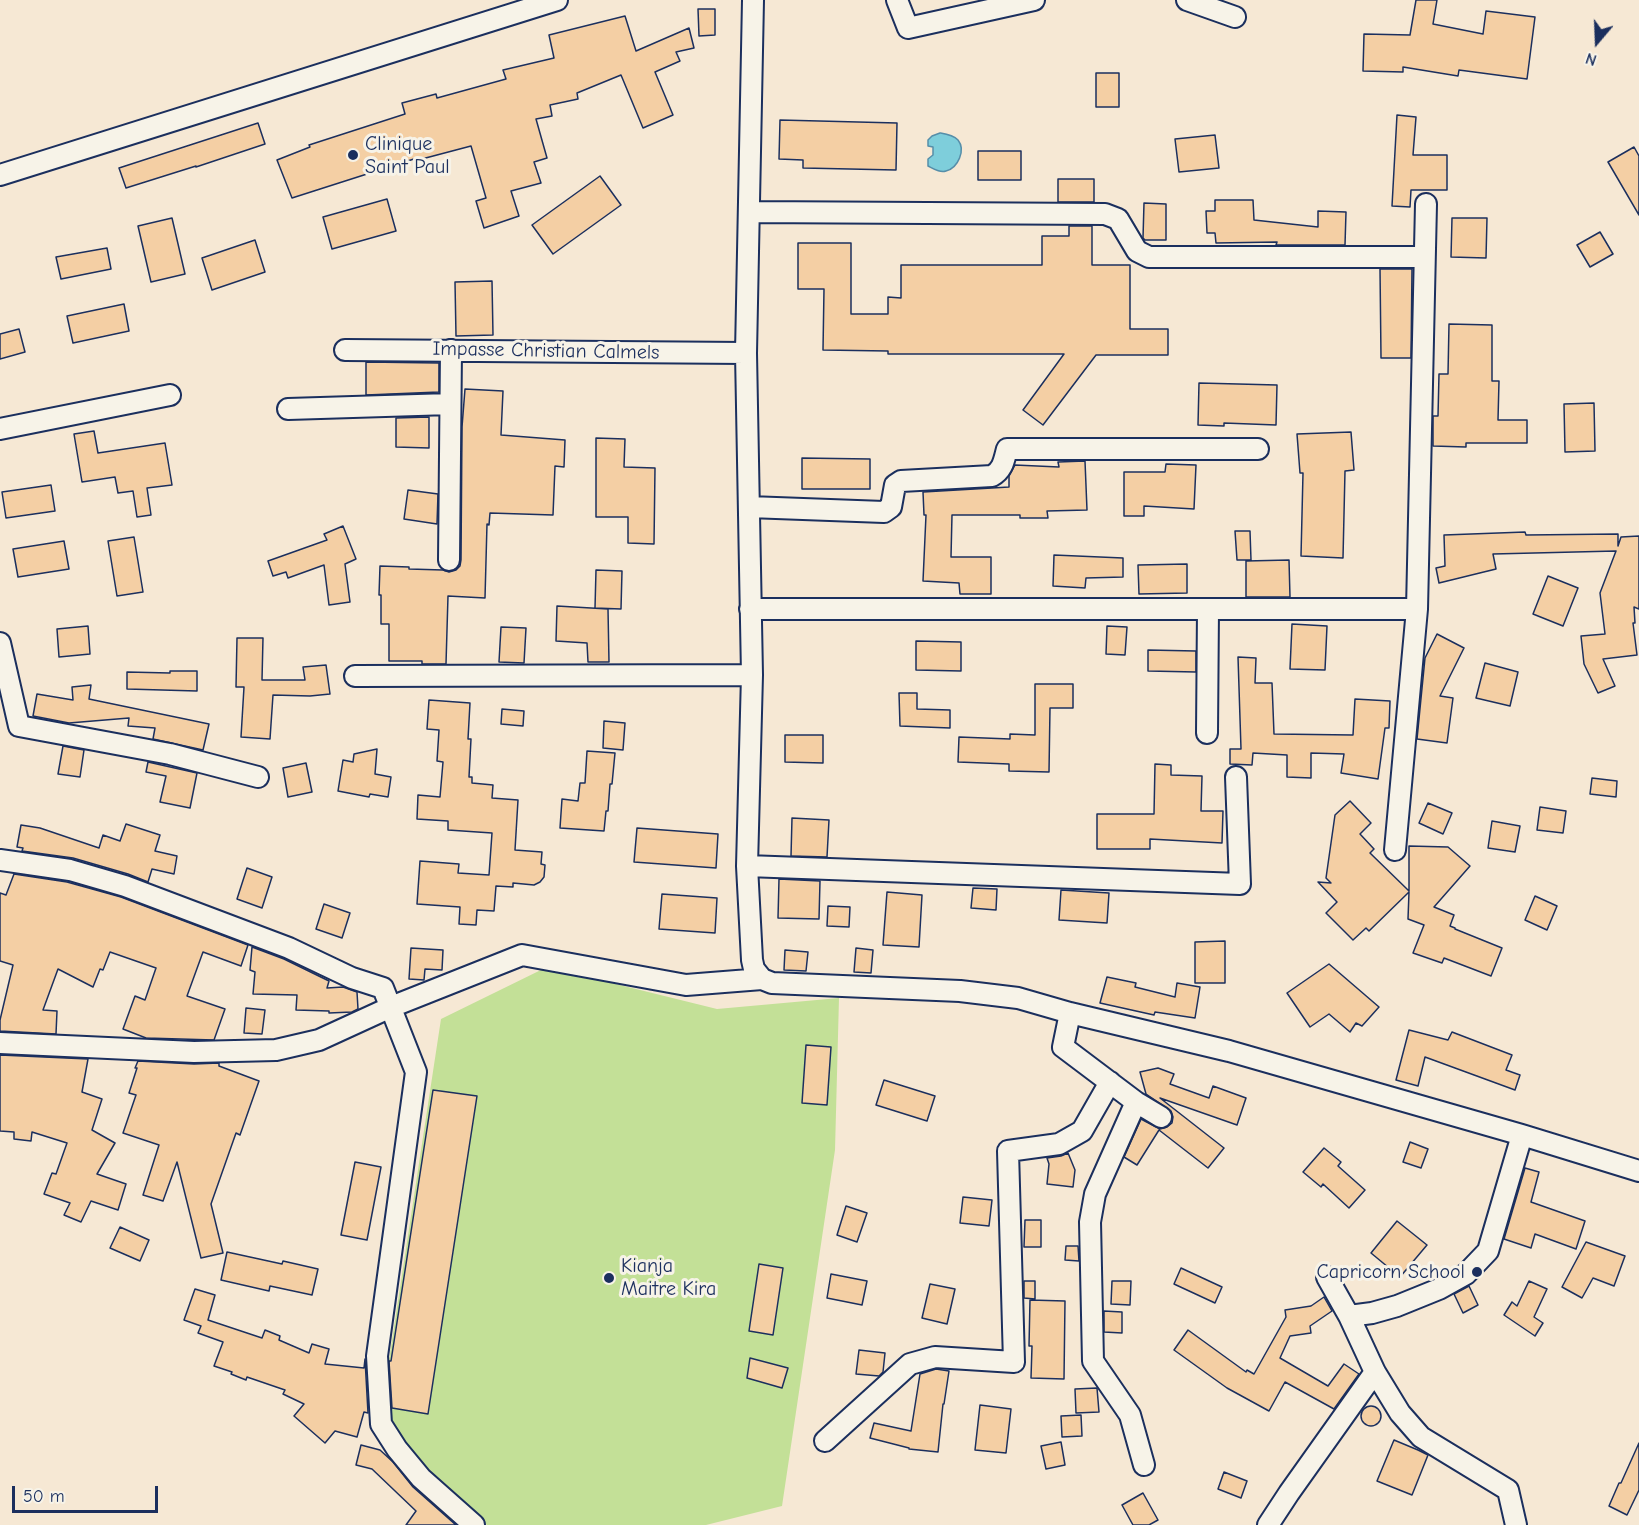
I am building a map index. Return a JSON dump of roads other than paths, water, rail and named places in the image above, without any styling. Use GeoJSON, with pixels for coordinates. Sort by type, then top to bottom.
{"type":"FeatureCollection","features":[{"type":"Feature","properties":{"kind":"street"},"geometry":{"type":"LineString","coordinates":[[0,175],[557,0]]}},
{"type":"Feature","properties":{"kind":"street"},"geometry":{"type":"LineString","coordinates":[[753,0],[746,353],[752,675],[747,866],[752,960],[754,969],[762,979]]}},
{"type":"Feature","properties":{"kind":"street"},"geometry":{"type":"LineString","coordinates":[[897,0],[908,28],[1034,0]]}},
{"type":"Feature","properties":{"kind":"street"},"geometry":{"type":"LineString","coordinates":[[1187,0],[1235,16]]}},
{"type":"Feature","properties":{"kind":"street"},"geometry":{"type":"LineString","coordinates":[[1395,850],[1417,609],[1426,204]]}},
{"type":"Feature","properties":{"kind":"street"},"geometry":{"type":"LineString","coordinates":[[749,212],[1106,214],[1118,219],[1137,251],[1149,257],[1424,257]]}},
{"type":"Feature","properties":{"kind":"street","name":"Impasse Christian Calmels"},"geometry":{"type":"LineString","coordinates":[[345,350],[746,353]]}},
{"type":"Feature","properties":{"kind":"street"},"geometry":{"type":"LineString","coordinates":[[449,560],[452,350]]}},
{"type":"Feature","properties":{"kind":"street"},"geometry":{"type":"LineString","coordinates":[[0,429],[171,395]]}},
{"type":"Feature","properties":{"kind":"street"},"geometry":{"type":"LineString","coordinates":[[288,409],[450,404]]}},
{"type":"Feature","properties":{"kind":"street"},"geometry":{"type":"LineString","coordinates":[[749,507],[884,512],[891,507],[895,485],[901,480],[992,476],[999,473],[1007,449],[1258,449]]}},
{"type":"Feature","properties":{"kind":"street"},"geometry":{"type":"LineString","coordinates":[[750,609],[1417,609]]}},
{"type":"Feature","properties":{"kind":"street"},"geometry":{"type":"LineString","coordinates":[[1207,733],[1208,609]]}},
{"type":"Feature","properties":{"kind":"street"},"geometry":{"type":"LineString","coordinates":[[0,643],[19,726],[170,754],[258,777]]}},
{"type":"Feature","properties":{"kind":"street"},"geometry":{"type":"LineString","coordinates":[[355,676],[752,675]]}},
{"type":"Feature","properties":{"kind":"street"},"geometry":{"type":"LineString","coordinates":[[747,866],[1240,884],[1236,777]]}},
{"type":"Feature","properties":{"kind":"street"},"geometry":{"type":"LineString","coordinates":[[0,860],[70,870],[125,886],[267,939],[352,978],[383,988],[416,1072],[377,1356],[381,1424],[397,1449],[421,1478],[474,1525]]}},
{"type":"Feature","properties":{"kind":"street"},"geometry":{"type":"LineString","coordinates":[[0,1043],[194,1052],[276,1050],[319,1040],[522,955],[686,985],[762,979],[772,983],[960,991],[1018,998],[1070,1013],[1229,1051],[1522,1135],[1639,1172]]}},
{"type":"Feature","properties":{"kind":"street"},"geometry":{"type":"LineString","coordinates":[[1070,1013],[1063,1047],[1136,1102],[1161,1117]]}},
{"type":"Feature","properties":{"kind":"street"},"geometry":{"type":"LineString","coordinates":[[825,1441],[910,1364],[935,1357],[1014,1362],[1008,1151],[1059,1144],[1082,1131],[1110,1082]]}},
{"type":"Feature","properties":{"kind":"street"},"geometry":{"type":"LineString","coordinates":[[1136,1102],[1095,1194],[1090,1222],[1093,1362],[1130,1415],[1144,1465]]}},
{"type":"Feature","properties":{"kind":"street"},"geometry":{"type":"LineString","coordinates":[[1349,1316],[1397,1306],[1439,1289],[1466,1274],[1488,1251],[1522,1135]]}},
{"type":"Feature","properties":{"kind":"street"},"geometry":{"type":"LineString","coordinates":[[1327,1276],[1375,1372],[1400,1413],[1421,1437],[1508,1490],[1516,1525]]}},
{"type":"Feature","properties":{"kind":"street"},"geometry":{"type":"LineString","coordinates":[[1268,1525],[1375,1372]]}},
{"type":"Feature","properties":{"kind":"water"},"geometry":{"type":"Polygon","coordinates":[[[940,133],[956,138],[961,149],[957,163],[944,171],[928,166],[928,159],[933,155],[933,147],[928,146],[928,140],[940,133]]]}},
{"type":"Feature","properties":{"kind":"place","name":"Clinique Saint Paul"},"geometry":{"type":"Point","coordinates":[353,155]}},
{"type":"Feature","properties":{"kind":"place","name":"Capricorn School"},"geometry":{"type":"Point","coordinates":[1477,1272]}},
{"type":"Feature","properties":{"kind":"place","name":"Kianja Maitre Kira"},"geometry":{"type":"Point","coordinates":[609,1278]}}]}
